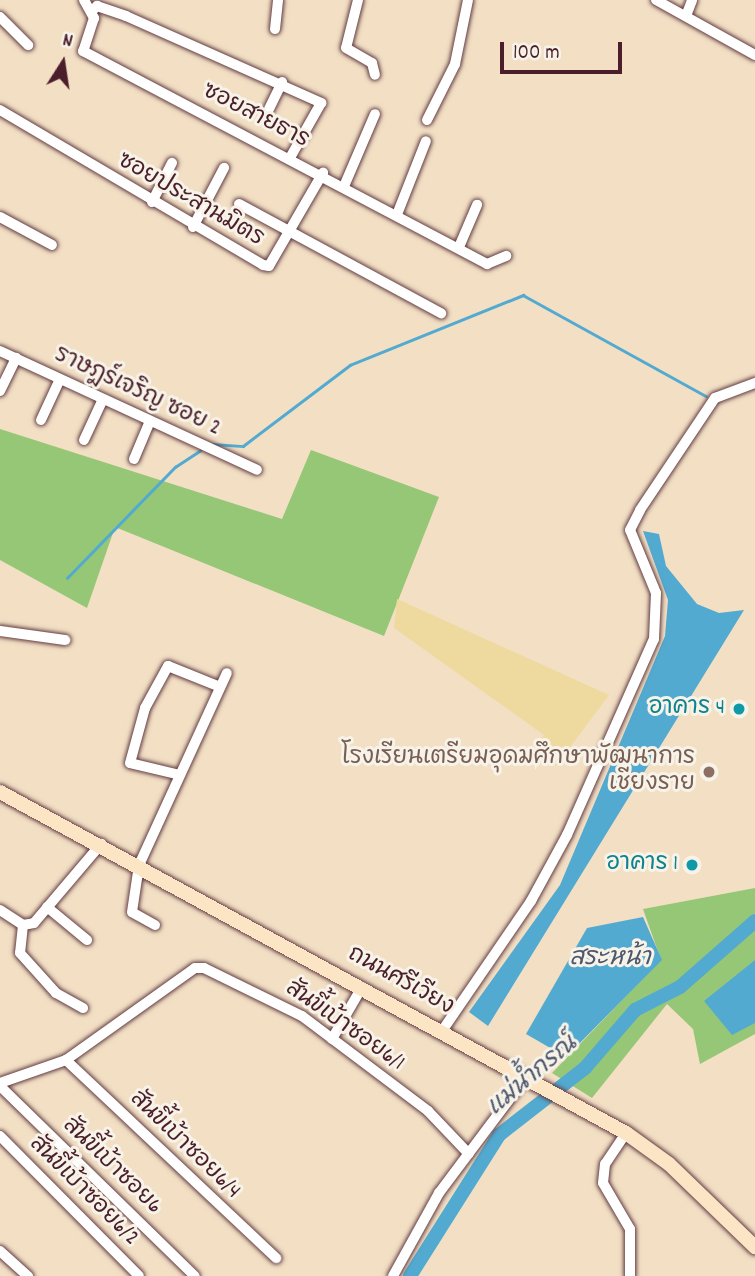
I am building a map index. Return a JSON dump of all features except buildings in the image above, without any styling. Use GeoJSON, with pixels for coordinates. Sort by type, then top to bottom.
{"type":"FeatureCollection","features":[{"type":"Feature","properties":{"kind":"main road","name":"ถนนศรีเวียง"},"geometry":{"type":"LineString","coordinates":[[0,792],[101,844],[626,1133],[669,1164],[755,1247]]}},
{"type":"Feature","properties":{"kind":"street"},"geometry":{"type":"LineString","coordinates":[[84,0],[93,10],[108,9],[282,82],[321,103],[291,156]]}},
{"type":"Feature","properties":{"kind":"street"},"geometry":{"type":"LineString","coordinates":[[275,29],[278,0]]}},
{"type":"Feature","properties":{"kind":"street"},"geometry":{"type":"LineString","coordinates":[[358,0],[346,48],[372,62],[375,75]]}},
{"type":"Feature","properties":{"kind":"street"},"geometry":{"type":"LineString","coordinates":[[427,120],[450,79],[468,0]]}},
{"type":"Feature","properties":{"kind":"street"},"geometry":{"type":"LineString","coordinates":[[656,0],[755,55]]}},
{"type":"Feature","properties":{"kind":"street"},"geometry":{"type":"LineString","coordinates":[[686,16],[692,0]]}},
{"type":"Feature","properties":{"kind":"street","name":"ซอยสายธาร"},"geometry":{"type":"LineString","coordinates":[[93,10],[83,51],[345,184],[487,264],[506,256]]}},
{"type":"Feature","properties":{"kind":"street"},"geometry":{"type":"LineString","coordinates":[[0,17],[28,45]]}},
{"type":"Feature","properties":{"kind":"street"},"geometry":{"type":"LineString","coordinates":[[269,109],[282,82]]}},
{"type":"Feature","properties":{"kind":"street","name":"ซอยประสานมิตร"},"geometry":{"type":"LineString","coordinates":[[0,110],[193,227],[269,266],[323,173]]}},
{"type":"Feature","properties":{"kind":"street"},"geometry":{"type":"LineString","coordinates":[[345,184],[375,114]]}},
{"type":"Feature","properties":{"kind":"street"},"geometry":{"type":"LineString","coordinates":[[398,212],[426,141]]}},
{"type":"Feature","properties":{"kind":"street"},"geometry":{"type":"LineString","coordinates":[[152,202],[172,163]]}},
{"type":"Feature","properties":{"kind":"street"},"geometry":{"type":"LineString","coordinates":[[193,227],[224,168]]}},
{"type":"Feature","properties":{"kind":"street"},"geometry":{"type":"LineString","coordinates":[[239,204],[441,313]]}},
{"type":"Feature","properties":{"kind":"street"},"geometry":{"type":"LineString","coordinates":[[458,247],[477,205]]}},
{"type":"Feature","properties":{"kind":"street"},"geometry":{"type":"LineString","coordinates":[[0,217],[52,245]]}},
{"type":"Feature","properties":{"kind":"street","name":"ราษฎร์เจริญ ซอย 2"},"geometry":{"type":"LineString","coordinates":[[0,351],[257,470]]}},
{"type":"Feature","properties":{"kind":"street"},"geometry":{"type":"LineString","coordinates":[[0,391],[16,358]]}},
{"type":"Feature","properties":{"kind":"street"},"geometry":{"type":"LineString","coordinates":[[41,420],[60,379]]}},
{"type":"Feature","properties":{"kind":"street"},"geometry":{"type":"LineString","coordinates":[[442,1031],[531,901],[567,835],[654,639],[656,593],[630,530],[640,510],[715,398],[755,383]]}},
{"type":"Feature","properties":{"kind":"street"},"geometry":{"type":"LineString","coordinates":[[84,440],[103,399]]}},
{"type":"Feature","properties":{"kind":"street"},"geometry":{"type":"LineString","coordinates":[[134,459],[150,421]]}},
{"type":"Feature","properties":{"kind":"street"},"geometry":{"type":"LineString","coordinates":[[0,631],[65,640]]}},
{"type":"Feature","properties":{"kind":"street"},"geometry":{"type":"LineString","coordinates":[[176,774],[130,763],[145,708],[168,666],[220,687]]}},
{"type":"Feature","properties":{"kind":"street"},"geometry":{"type":"LineString","coordinates":[[155,925],[132,912],[139,865],[176,774],[227,673]]}},
{"type":"Feature","properties":{"kind":"street"},"geometry":{"type":"LineString","coordinates":[[83,1008],[55,993],[20,953],[23,925],[47,907],[101,844]]}},
{"type":"Feature","properties":{"kind":"street"},"geometry":{"type":"LineString","coordinates":[[47,907],[87,940]]}},
{"type":"Feature","properties":{"kind":"street"},"geometry":{"type":"LineString","coordinates":[[0,910],[23,925]]}},
{"type":"Feature","properties":{"kind":"street","name":"สันขี้เบ้าซอย6/1"},"geometry":{"type":"LineString","coordinates":[[0,1084],[66,1060],[195,968],[281,1002],[444,1125],[469,1154]]}},
{"type":"Feature","properties":{"kind":"street"},"geometry":{"type":"LineString","coordinates":[[332,1039],[362,987]]}},
{"type":"Feature","properties":{"kind":"street","name":"สันขี้เบ้าซอย6/4"},"geometry":{"type":"LineString","coordinates":[[66,1060],[276,1258]]}},
{"type":"Feature","properties":{"kind":"street"},"geometry":{"type":"LineString","coordinates":[[393,1276],[469,1154],[526,1077]]}},
{"type":"Feature","properties":{"kind":"street","name":"สันขี้เบ้าซอย6"},"geometry":{"type":"LineString","coordinates":[[0,1084],[195,1276]]}},
{"type":"Feature","properties":{"kind":"street"},"geometry":{"type":"LineString","coordinates":[[626,1133],[605,1164],[603,1183],[630,1229],[630,1276]]}},
{"type":"Feature","properties":{"kind":"street","name":"สันขี้เบ้าซอย6/2"},"geometry":{"type":"LineString","coordinates":[[0,1136],[139,1276]]}},
{"type":"Feature","properties":{"kind":"street"},"geometry":{"type":"LineString","coordinates":[[0,1251],[28,1276]]}},
{"type":"Feature","properties":{"kind":"green space"},"geometry":{"type":"Polygon","coordinates":[[[0,429],[282,519],[311,450],[439,497],[384,636],[115,527],[87,608],[0,560],[0,429]]]}},
{"type":"Feature","properties":{"kind":"green space"},"geometry":{"type":"Polygon","coordinates":[[[755,888],[755,1034],[700,1064],[693,1029],[667,1004],[592,1098],[552,1073],[661,960],[643,909],[755,888]]]}},
{"type":"Feature","properties":{"kind":"sand"},"geometry":{"type":"Polygon","coordinates":[[[397,599],[609,695],[556,766],[534,750],[544,735],[394,628],[397,599]]]}},
{"type":"Feature","properties":{"kind":"water"},"geometry":{"type":"Polygon","coordinates":[[[643,531],[659,534],[666,566],[697,604],[719,613],[744,610],[488,1026],[469,1012],[560,885],[665,636],[668,600],[643,531]]]}},
{"type":"Feature","properties":{"kind":"water","name":"สระหน้า"},"geometry":{"type":"Polygon","coordinates":[[[643,917],[662,960],[566,1057],[526,1034],[587,928],[643,917]]]}},
{"type":"Feature","properties":{"kind":"water"},"geometry":{"type":"Polygon","coordinates":[[[755,960],[755,1023],[732,1035],[704,1001],[755,960]]]}},
{"type":"Feature","properties":{"kind":"waterway"},"geometry":{"type":"LineString","coordinates":[[213,444],[243,446],[350,365],[523,295],[706,396]]}},
{"type":"Feature","properties":{"kind":"waterway"},"geometry":{"type":"LineString","coordinates":[[67,578],[175,467],[200,451]]}},
{"type":"Feature","properties":{"kind":"waterway","name":"แม่น้ำกรณ์"},"geometry":{"type":"LineString","coordinates":[[410,1276],[499,1135],[585,1068],[635,1010],[680,987],[755,921]]}},
{"type":"Feature","properties":{"kind":"place","name":"อาคาร 4"},"geometry":{"type":"Point","coordinates":[739,709]}},
{"type":"Feature","properties":{"kind":"place","name":"โรงเรียนเตรียมอุดมศึกษาพัฒนาการ เชียงราย"},"geometry":{"type":"Point","coordinates":[709,772]}},
{"type":"Feature","properties":{"kind":"place","name":"อาคาร 1"},"geometry":{"type":"Point","coordinates":[692,865]}}]}
